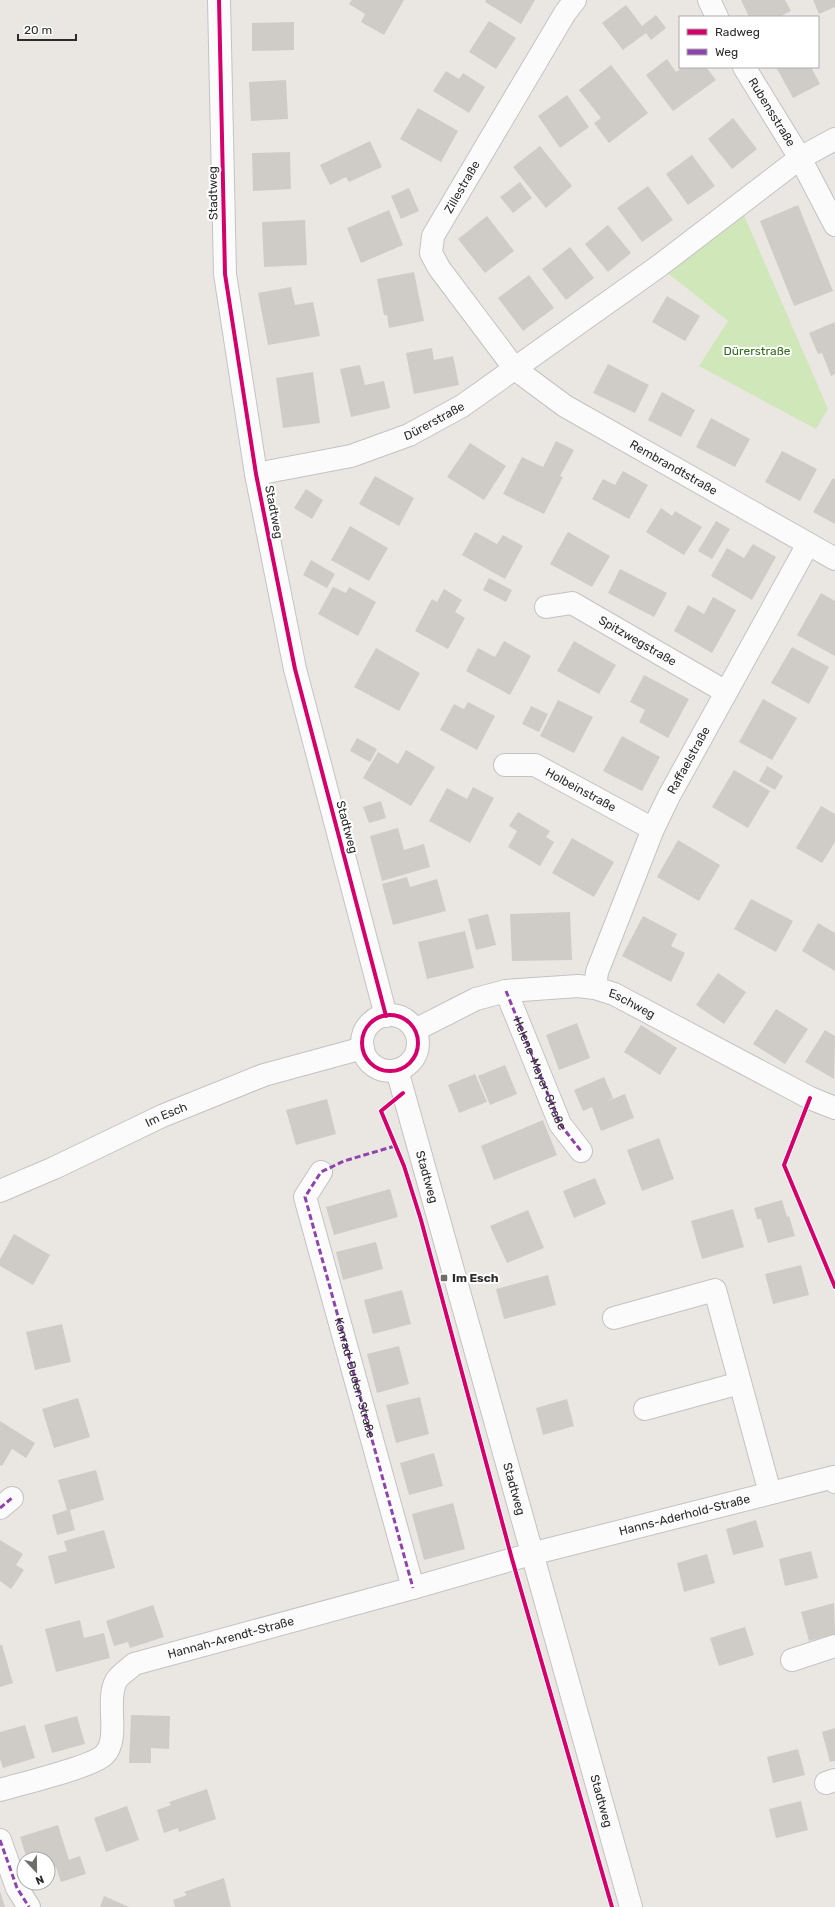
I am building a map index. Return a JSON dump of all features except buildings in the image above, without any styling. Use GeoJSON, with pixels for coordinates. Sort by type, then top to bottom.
{"type":"FeatureCollection","features":[{"type":"Feature","properties":{"kind":"street","name":"Stadtweg"},"geometry":{"type":"LineString","coordinates":[[219,0],[225,274],[256,474],[297,676],[386,1016]]}},
{"type":"Feature","properties":{"kind":"street","name":"Zillestraße"},"geometry":{"type":"LineString","coordinates":[[515,369],[438,268],[431,253],[433,236],[565,13],[575,0]]}},
{"type":"Feature","properties":{"kind":"street"},"geometry":{"type":"LineString","coordinates":[[709,0],[717,16]]}},
{"type":"Feature","properties":{"kind":"street","name":"Rubensstraße"},"geometry":{"type":"LineString","coordinates":[[745,68],[800,158],[835,225]]}},
{"type":"Feature","properties":{"kind":"street","name":"Dürerstraße"},"geometry":{"type":"LineString","coordinates":[[256,474],[351,456],[409,435],[462,406],[659,266],[800,158],[835,139]]}},
{"type":"Feature","properties":{"kind":"street","name":"Rembrandtstraße"},"geometry":{"type":"LineString","coordinates":[[515,369],[565,406],[835,559]]}},
{"type":"Feature","properties":{"kind":"street","name":"Raffaelstraße"},"geometry":{"type":"LineString","coordinates":[[595,988],[597,972],[653,829],[669,796],[808,544]]}},
{"type":"Feature","properties":{"kind":"street","name":"Spitzwegstraße"},"geometry":{"type":"LineString","coordinates":[[546,607],[572,604],[726,692]]}},
{"type":"Feature","properties":{"kind":"street","name":"Holbeinstraße"},"geometry":{"type":"LineString","coordinates":[[505,765],[535,765],[653,829]]}},
{"type":"Feature","properties":{"kind":"street","name":"Eschweg"},"geometry":{"type":"LineString","coordinates":[[414,1030],[476,1000],[506,991],[578,986],[595,988],[614,994],[812,1099],[835,1108]]}},
{"type":"Feature","properties":{"kind":"street","name":"Helene-Mayer-Straße"},"geometry":{"type":"LineString","coordinates":[[506,991],[560,1124],[581,1152]]}},
{"type":"Feature","properties":{"kind":"street"},"geometry":{"type":"LineString","coordinates":[[386,1016],[402,1018],[414,1030],[418,1046],[416,1054],[405,1067],[397,1070],[379,1069],[369,1060],[363,1048],[365,1031],[374,1021],[386,1016]]}},
{"type":"Feature","properties":{"kind":"street","name":"Im Esch"},"geometry":{"type":"LineString","coordinates":[[0,1191],[54,1168],[162,1116],[264,1075],[363,1048]]}},
{"type":"Feature","properties":{"kind":"street","name":"Stadtweg"},"geometry":{"type":"LineString","coordinates":[[397,1070],[531,1554],[631,1907]]}},
{"type":"Feature","properties":{"kind":"street","name":"Konrad-Duden-Straße"},"geometry":{"type":"LineString","coordinates":[[321,1172],[305,1197],[413,1588]]}},
{"type":"Feature","properties":{"kind":"street"},"geometry":{"type":"LineString","coordinates":[[614,1318],[715,1290],[770,1494]]}},
{"type":"Feature","properties":{"kind":"street"},"geometry":{"type":"LineString","coordinates":[[645,1409],[740,1383]]}},
{"type":"Feature","properties":{"kind":"street","name":"Hanns-Aderhold-Straße"},"geometry":{"type":"LineString","coordinates":[[531,1554],[834,1477],[835,1482]]}},
{"type":"Feature","properties":{"kind":"street","name":"Hannah-Arendt-Straße"},"geometry":{"type":"LineString","coordinates":[[0,1790],[87,1764],[104,1755],[112,1741],[111,1703],[116,1681],[134,1664],[413,1588],[531,1554]]}},
{"type":"Feature","properties":{"kind":"street"},"geometry":{"type":"LineString","coordinates":[[792,1660],[835,1646]]}},
{"type":"Feature","properties":{"kind":"street"},"geometry":{"type":"LineString","coordinates":[[0,1840],[14,1881],[29,1907]]}},
{"type":"Feature","properties":{"kind":"green space","name":"Dürerstraße"},"geometry":{"type":"Polygon","coordinates":[[[740,206],[828,409],[816,429],[699,366],[728,321],[659,266],[740,206]]]}},
{"type":"Feature","properties":{"kind":"marked path"},"geometry":{"type":"LineString","coordinates":[[506,991],[560,1124],[581,1151]]}},
{"type":"Feature","properties":{"kind":"marked path"},"geometry":{"type":"LineString","coordinates":[[395,1146],[344,1161],[321,1172],[305,1197],[413,1588]]}},
{"type":"Feature","properties":{"kind":"marked path"},"geometry":{"type":"LineString","coordinates":[[0,1508],[12,1498]]}},
{"type":"Feature","properties":{"kind":"marked path"},"geometry":{"type":"LineString","coordinates":[[0,1840],[17,1888],[29,1907]]}},
{"type":"Feature","properties":{"kind":"cycle path"},"geometry":{"type":"LineString","coordinates":[[219,0],[225,274],[256,474],[295,669],[386,1016]]}},
{"type":"Feature","properties":{"kind":"cycle path"},"geometry":{"type":"LineString","coordinates":[[390,1015],[405,1020],[413,1028],[418,1043],[413,1058],[405,1066],[390,1071],[375,1066],[367,1058],[362,1043],[367,1028],[375,1020],[390,1015]]}},
{"type":"Feature","properties":{"kind":"cycle path"},"geometry":{"type":"LineString","coordinates":[[403,1093],[381,1111],[404,1166],[421,1220],[512,1559],[612,1907]]}},
{"type":"Feature","properties":{"kind":"cycle path"},"geometry":{"type":"LineString","coordinates":[[810,1098],[784,1165],[835,1287]]}},
{"type":"Feature","properties":{"kind":"place","name":"Im Esch"},"geometry":{"type":"Point","coordinates":[444,1278]}}]}
